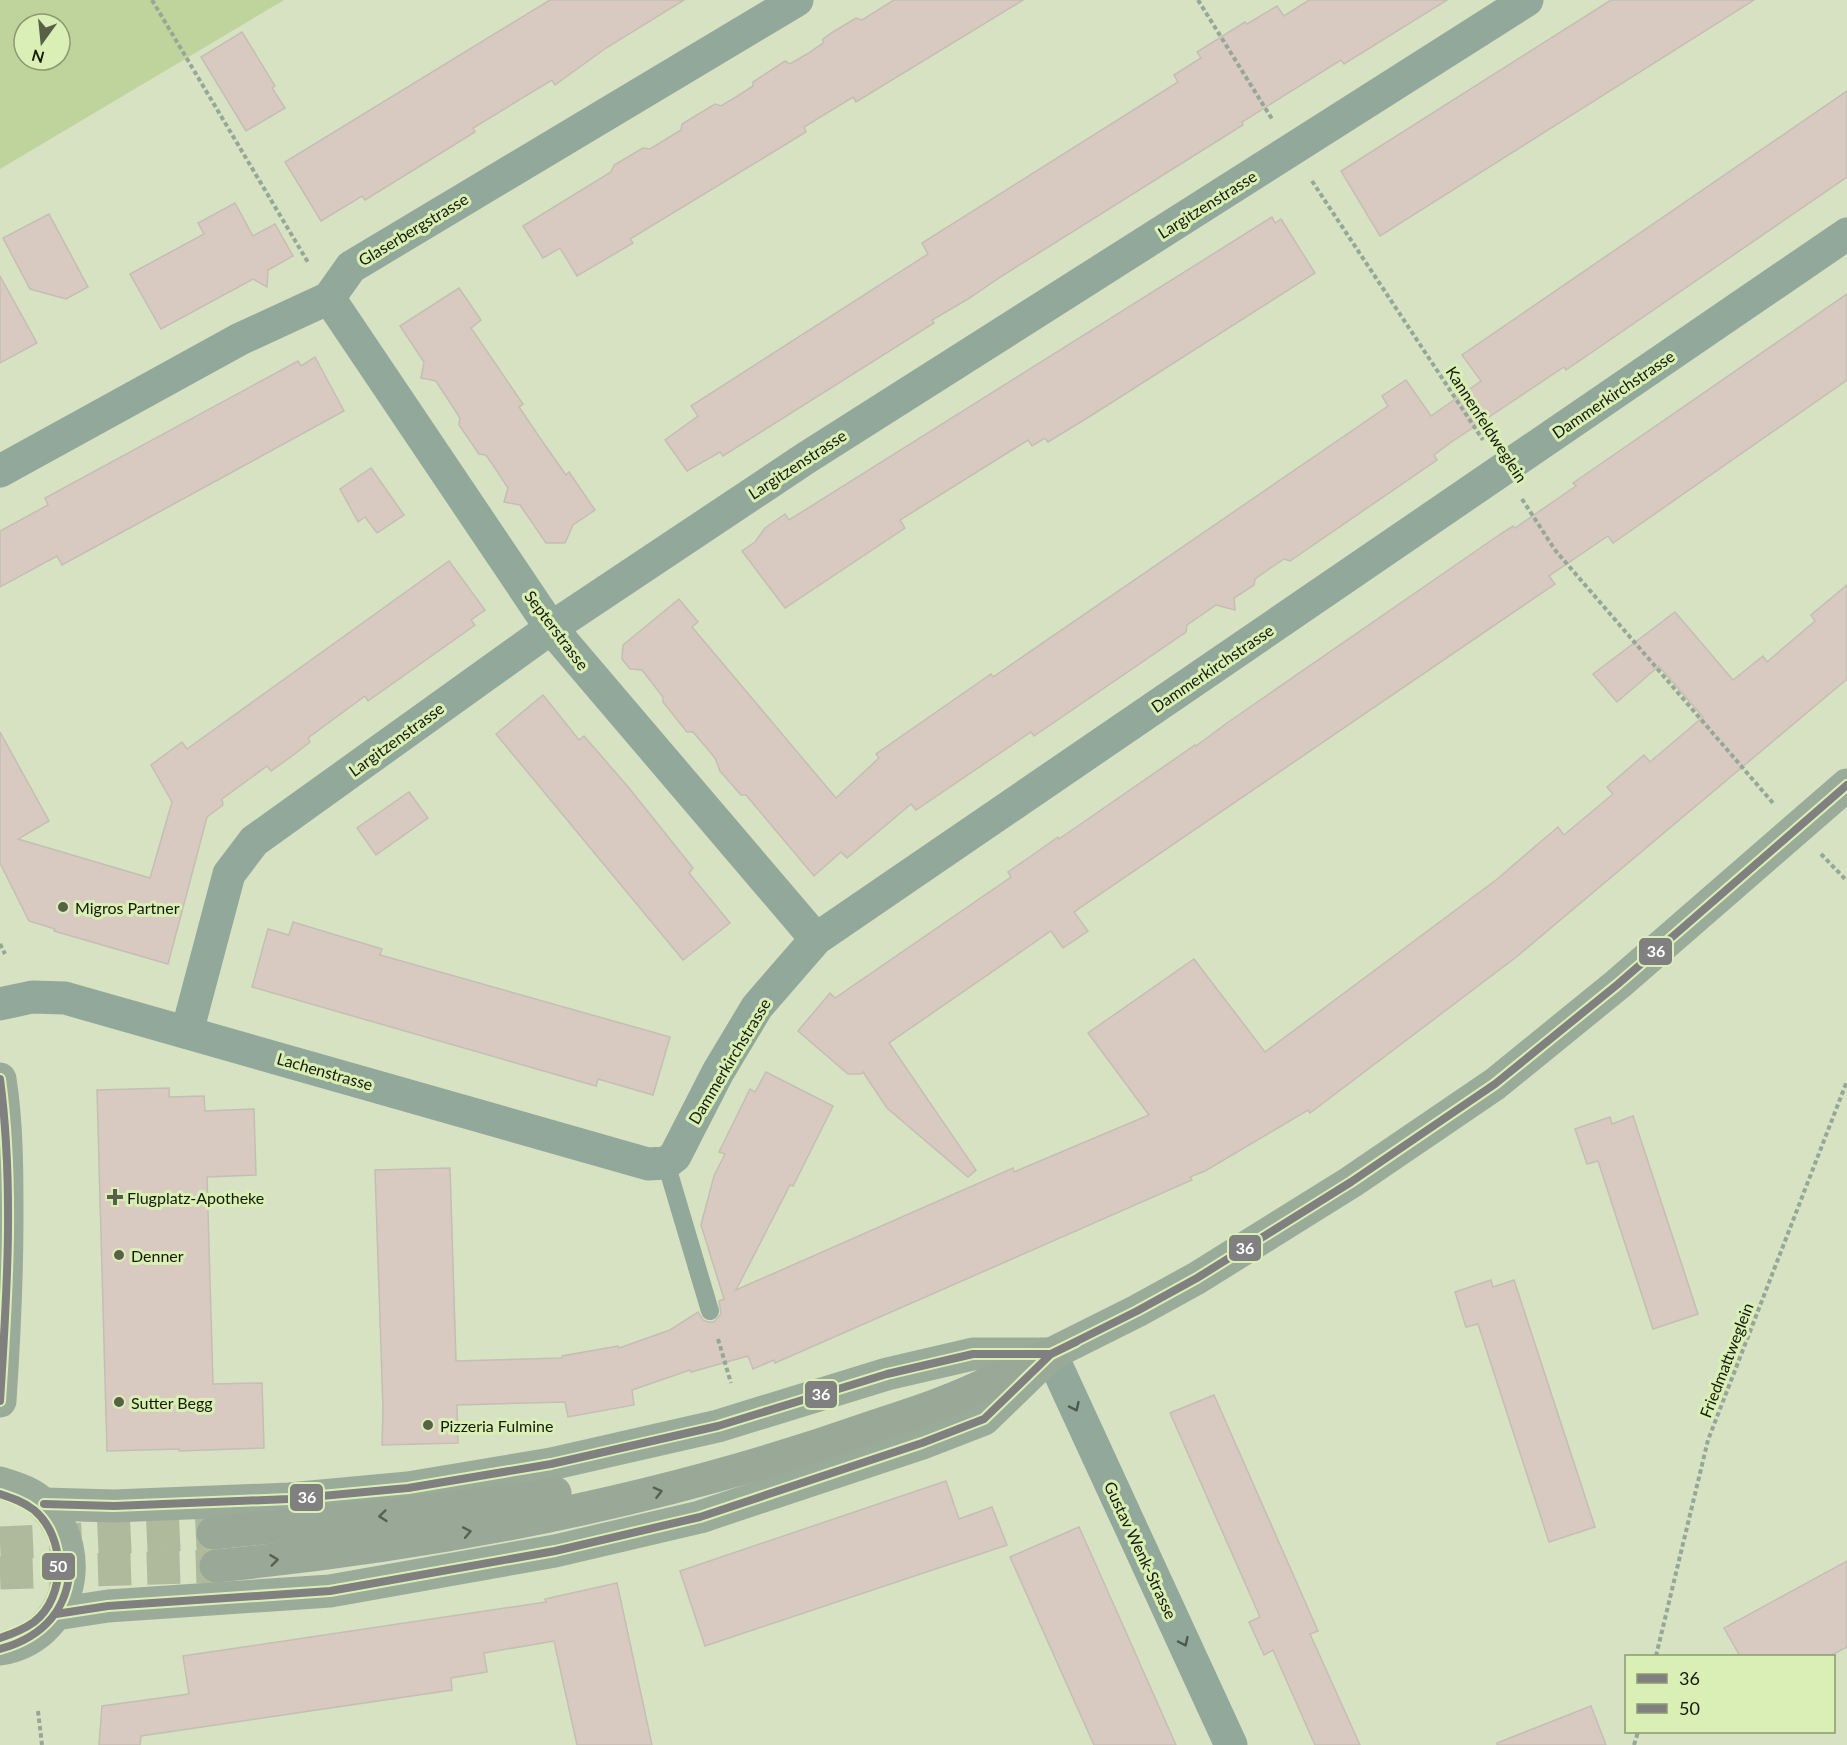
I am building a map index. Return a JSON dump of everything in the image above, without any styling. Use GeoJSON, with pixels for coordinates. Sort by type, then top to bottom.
{"type":"FeatureCollection","features":[{"type":"Feature","properties":{"kind":"highway"},"geometry":{"type":"LineString","coordinates":[[213,1533],[541,1497],[705,1459],[1051,1354]]}},
{"type":"Feature","properties":{"kind":"highway"},"geometry":{"type":"LineString","coordinates":[[216,1566],[417,1542],[656,1492],[802,1452],[952,1400],[1051,1354]]}},
{"type":"Feature","properties":{"kind":"main road"},"geometry":{"type":"LineString","coordinates":[[56,1614],[108,1606],[330,1591],[555,1551],[700,1517],[922,1443],[984,1419],[1051,1354],[1197,1278],[1351,1182],[1495,1084],[1618,984],[1847,785]]}},
{"type":"Feature","properties":{"kind":"main road"},"geometry":{"type":"LineString","coordinates":[[0,1401],[7,1298],[7,1180],[1,1092]]}},
{"type":"Feature","properties":{"kind":"main road"},"geometry":{"type":"LineString","coordinates":[[44,1504],[114,1506],[289,1499],[408,1488],[551,1464],[718,1426],[887,1374],[974,1354],[1051,1354]]}},
{"type":"Feature","properties":{"kind":"main road"},"geometry":{"type":"LineString","coordinates":[[0,1483],[21,1489],[44,1504],[59,1523],[68,1545],[70,1569],[66,1592],[56,1614],[41,1630],[23,1642],[0,1649]]}},
{"type":"Feature","properties":{"kind":"street","name":"Glaserbergstrasse"},"geometry":{"type":"LineString","coordinates":[[0,471],[240,339],[329,298],[351,267],[797,0]]}},
{"type":"Feature","properties":{"kind":"street","name":"Largitzenstrasse"},"geometry":{"type":"LineString","coordinates":[[187,1032],[229,874],[254,841],[551,628],[806,458],[1527,0]]}},
{"type":"Feature","properties":{"kind":"street","name":"Dammerkirchstrasse"},"geometry":{"type":"LineString","coordinates":[[657,1163],[675,1156],[718,1072],[757,1007],[816,939],[1847,234]]}},
{"type":"Feature","properties":{"kind":"street","name":"Septerstrasse"},"geometry":{"type":"LineString","coordinates":[[329,298],[551,628],[816,939]]}},
{"type":"Feature","properties":{"kind":"street","name":"Lachenstrasse"},"geometry":{"type":"LineString","coordinates":[[0,1004],[32,997],[65,998],[657,1163]]}},
{"type":"Feature","properties":{"kind":"street","name":"Gustav Wenk-Strasse"},"geometry":{"type":"LineString","coordinates":[[1051,1354],[1231,1745]]}},
{"type":"Feature","properties":{"kind":"lane"},"geometry":{"type":"LineString","coordinates":[[657,1163],[710,1311]]}},
{"type":"Feature","properties":{"kind":"path"},"geometry":{"type":"LineString","coordinates":[[152,0],[329,298]]}},
{"type":"Feature","properties":{"kind":"path","name":"Kannenfeldweglein"},"geometry":{"type":"LineString","coordinates":[[1198,0],[1292,151],[1555,550],[1797,830]]}},
{"type":"Feature","properties":{"kind":"path"},"geometry":{"type":"LineString","coordinates":[[0,944],[5,954]]}},
{"type":"Feature","properties":{"kind":"path","name":"Friedmattweglein"},"geometry":{"type":"LineString","coordinates":[[1656,1655],[1708,1440],[1847,1081]]}},
{"type":"Feature","properties":{"kind":"path"},"geometry":{"type":"LineString","coordinates":[[710,1311],[742,1419]]}},
{"type":"Feature","properties":{"kind":"path"},"geometry":{"type":"LineString","coordinates":[[38,1711],[42,1745]]}},
{"type":"Feature","properties":{"kind":"green space"},"geometry":{"type":"Polygon","coordinates":[[[0,0],[284,0],[0,169],[0,0]]]}},
{"type":"Feature","properties":{"kind":"building"},"geometry":{"type":"Polygon","coordinates":[[[550,0],[684,0],[606,48],[555,85],[552,80],[473,128],[475,132],[365,200],[362,196],[321,221],[285,162],[550,0]]]}},
{"type":"Feature","properties":{"kind":"building"},"geometry":{"type":"Polygon","coordinates":[[[894,0],[1023,0],[856,102],[853,97],[804,127],[806,132],[630,239],[633,243],[577,276],[560,248],[543,258],[523,226],[611,172],[614,165],[643,148],[650,149],[681,130],[682,124],[715,104],[721,106],[753,86],[753,82],[785,61],[790,64],[823,43],[823,39],[833,32],[856,18],[862,20],[894,0]]]}},
{"type":"Feature","properties":{"kind":"building"},"geometry":{"type":"Polygon","coordinates":[[[1309,0],[1447,0],[1344,64],[1341,60],[1242,122],[1243,125],[932,320],[934,323],[723,456],[720,452],[687,471],[665,440],[698,416],[691,406],[928,254],[922,243],[1178,82],[1174,75],[1201,58],[1197,52],[1245,22],[1247,24],[1277,6],[1284,16],[1309,0]]]}},
{"type":"Feature","properties":{"kind":"building"},"geometry":{"type":"Polygon","coordinates":[[[1611,0],[1754,0],[1380,236],[1341,171],[1611,0]]]}},
{"type":"Feature","properties":{"kind":"building"},"geometry":{"type":"Polygon","coordinates":[[[242,32],[275,86],[272,88],[285,108],[246,131],[201,57],[242,32]]]}},
{"type":"Feature","properties":{"kind":"building"},"geometry":{"type":"Polygon","coordinates":[[[1847,91],[1847,177],[1566,370],[1564,367],[1450,443],[1434,455],[1437,460],[1290,561],[1284,559],[1269,569],[1255,579],[1254,585],[1234,598],[1235,610],[1216,605],[1187,625],[1186,632],[1034,736],[1031,732],[916,810],[911,804],[847,858],[841,852],[814,876],[746,795],[741,795],[720,771],[715,758],[693,732],[687,732],[663,702],[663,697],[642,670],[630,669],[622,659],[623,645],[679,599],[698,622],[692,627],[836,798],[879,758],[876,754],[991,674],[993,677],[1388,406],[1382,396],[1406,380],[1431,416],[1481,381],[1462,355],[1847,91]]]}},
{"type":"Feature","properties":{"kind":"building"},"geometry":{"type":"Polygon","coordinates":[[[235,203],[253,236],[275,224],[293,256],[268,270],[267,287],[253,279],[161,329],[130,274],[204,234],[198,223],[235,203]]]}},
{"type":"Feature","properties":{"kind":"building"},"geometry":{"type":"Polygon","coordinates":[[[49,214],[88,287],[66,299],[30,289],[3,238],[49,214]]]}},
{"type":"Feature","properties":{"kind":"building"},"geometry":{"type":"Polygon","coordinates":[[[1272,217],[1275,223],[1281,219],[1315,273],[1092,415],[1048,442],[1045,438],[1032,446],[1028,440],[900,520],[905,528],[785,608],[742,551],[755,542],[765,528],[785,514],[789,520],[1272,217]]]}},
{"type":"Feature","properties":{"kind":"building"},"geometry":{"type":"Polygon","coordinates":[[[0,276],[37,343],[0,363],[0,276]]]}},
{"type":"Feature","properties":{"kind":"building"},"geometry":{"type":"Polygon","coordinates":[[[459,288],[481,320],[471,328],[523,404],[519,407],[566,475],[569,472],[595,510],[573,525],[565,543],[546,543],[520,505],[504,502],[508,488],[497,471],[486,455],[479,454],[459,425],[460,418],[436,381],[421,378],[424,362],[400,326],[459,288]]]}},
{"type":"Feature","properties":{"kind":"building"},"geometry":{"type":"Polygon","coordinates":[[[1847,294],[1847,380],[1613,543],[1608,536],[1549,576],[1555,584],[1074,912],[1088,931],[1063,948],[1051,931],[889,1043],[976,1170],[968,1177],[887,1108],[863,1072],[848,1074],[798,1031],[830,993],[835,998],[1011,877],[1008,872],[1058,837],[1059,839],[1196,746],[1499,535],[1513,526],[1515,528],[1576,486],[1573,483],[1847,294]]]}},
{"type":"Feature","properties":{"kind":"building"},"geometry":{"type":"Polygon","coordinates":[[[315,357],[344,411],[62,565],[57,556],[0,587],[0,531],[48,505],[45,498],[298,361],[301,366],[315,357]]]}},
{"type":"Feature","properties":{"kind":"building"},"geometry":{"type":"Polygon","coordinates":[[[371,468],[404,515],[377,533],[365,517],[358,522],[340,489],[371,468]]]}},
{"type":"Feature","properties":{"kind":"building"},"geometry":{"type":"Polygon","coordinates":[[[449,561],[485,610],[471,620],[475,625],[368,701],[365,696],[308,738],[310,742],[271,771],[267,766],[222,799],[223,805],[207,817],[168,964],[54,931],[55,929],[29,921],[0,863],[0,732],[49,821],[18,839],[150,878],[172,802],[151,765],[182,742],[187,749],[449,561]]]}},
{"type":"Feature","properties":{"kind":"building"},"geometry":{"type":"Polygon","coordinates":[[[1847,585],[1847,679],[1515,958],[1310,1113],[1308,1110],[1205,1171],[1190,1177],[1192,1180],[775,1363],[774,1360],[753,1369],[748,1356],[691,1372],[690,1370],[632,1390],[634,1405],[568,1417],[565,1402],[457,1405],[458,1443],[382,1445],[383,1409],[375,1170],[450,1168],[456,1361],[562,1358],[562,1356],[618,1346],[619,1348],[670,1330],[698,1312],[703,1320],[714,1322],[721,1314],[719,1301],[724,1299],[701,1225],[714,1176],[725,1154],[719,1152],[750,1089],[755,1092],[766,1072],[833,1106],[793,1186],[790,1185],[736,1290],[1013,1168],[1014,1172],[1149,1115],[1088,1033],[1194,959],[1265,1052],[1496,880],[1558,827],[1564,835],[1613,794],[1607,787],[1644,755],[1650,762],[1703,717],[1659,666],[1617,702],[1593,674],[1675,612],[1733,680],[1763,656],[1767,662],[1815,621],[1811,615],[1847,585]]]}},
{"type":"Feature","properties":{"kind":"building"},"geometry":{"type":"Polygon","coordinates":[[[543,695],[579,740],[584,736],[629,788],[693,868],[689,873],[730,923],[683,960],[496,734],[543,695]]]}},
{"type":"Feature","properties":{"kind":"building"},"geometry":{"type":"Polygon","coordinates":[[[409,792],[428,818],[376,855],[357,828],[409,792]]]}},
{"type":"Feature","properties":{"kind":"building"},"geometry":{"type":"Polygon","coordinates":[[[293,922],[382,949],[380,955],[670,1037],[653,1095],[598,1079],[596,1086],[252,987],[268,929],[289,935],[293,922]]]}},
{"type":"Feature","properties":{"kind":"building"},"geometry":{"type":"Polygon","coordinates":[[[169,1088],[169,1097],[204,1096],[205,1111],[254,1109],[256,1175],[207,1177],[213,1384],[262,1383],[264,1448],[107,1451],[97,1090],[169,1088]]]}},
{"type":"Feature","properties":{"kind":"building"},"geometry":{"type":"Polygon","coordinates":[[[1633,1116],[1698,1314],[1653,1329],[1598,1161],[1587,1164],[1575,1129],[1610,1117],[1612,1124],[1633,1116]]]}},
{"type":"Feature","properties":{"kind":"building"},"geometry":{"type":"Polygon","coordinates":[[[1491,1280],[1493,1287],[1514,1280],[1595,1527],[1549,1542],[1478,1324],[1466,1327],[1455,1292],[1491,1280]]]}},
{"type":"Feature","properties":{"kind":"building"},"geometry":{"type":"Polygon","coordinates":[[[1214,1395],[1318,1631],[1310,1634],[1360,1745],[1315,1745],[1273,1650],[1264,1655],[1249,1622],[1260,1617],[1170,1413],[1214,1395]]]}},
{"type":"Feature","properties":{"kind":"building"},"geometry":{"type":"Polygon","coordinates":[[[946,1481],[959,1519],[992,1507],[1007,1545],[705,1646],[680,1571],[946,1481]]]}},
{"type":"Feature","properties":{"kind":"building"},"geometry":{"type":"Polygon","coordinates":[[[1079,1527],[1176,1745],[1094,1745],[1010,1557],[1079,1527]]]}},
{"type":"Feature","properties":{"kind":"building"},"geometry":{"type":"Polygon","coordinates":[[[1847,1561],[1847,1647],[1832,1655],[1739,1655],[1724,1628],[1847,1561]]]}},
{"type":"Feature","properties":{"kind":"building"},"geometry":{"type":"Polygon","coordinates":[[[617,1583],[652,1745],[577,1745],[554,1641],[484,1653],[487,1672],[451,1678],[452,1690],[141,1736],[140,1745],[99,1745],[102,1706],[189,1694],[183,1656],[546,1602],[545,1599],[617,1583]]]}},
{"type":"Feature","properties":{"kind":"building"},"geometry":{"type":"Polygon","coordinates":[[[1591,1706],[1606,1745],[1497,1745],[1497,1743],[1591,1706]]]}},
{"type":"Feature","properties":{"kind":"tunnel"},"geometry":{"type":"LineString","coordinates":[[0,1543],[213,1533]]}},
{"type":"Feature","properties":{"kind":"tunnel"},"geometry":{"type":"LineString","coordinates":[[0,1573],[216,1566]]}},
{"type":"Feature","properties":{"kind":"transit line","name":"36"},"geometry":{"type":"LineString","coordinates":[[56,1614],[108,1606],[330,1591],[555,1551],[700,1517],[922,1443],[984,1419],[1051,1354],[1197,1278],[1351,1182],[1495,1084],[1618,984],[1847,785]]}},
{"type":"Feature","properties":{"kind":"transit line","name":"36"},"geometry":{"type":"LineString","coordinates":[[0,1079],[8,1200],[7,1280],[0,1401]]}},
{"type":"Feature","properties":{"kind":"transit line","name":"36"},"geometry":{"type":"LineString","coordinates":[[44,1504],[114,1506],[289,1499],[408,1488],[551,1464],[718,1426],[887,1374],[973,1354],[1051,1354],[1076,1342]]}},
{"type":"Feature","properties":{"kind":"transit line","name":"50"},"geometry":{"type":"LineString","coordinates":[[0,1494],[26,1505],[45,1521],[57,1550],[58,1566],[57,1582],[45,1611],[30,1625],[0,1638]]}},
{"type":"Feature","properties":{"kind":"transit line","name":"36"},"geometry":{"type":"LineString","coordinates":[[0,1649],[29,1637],[51,1619],[65,1595],[70,1564]]}},
{"type":"Feature","properties":{"kind":"place","name":"Migros Partner"},"geometry":{"type":"Point","coordinates":[63,907]}},
{"type":"Feature","properties":{"kind":"place","name":"Flugplatz-Apotheke"},"geometry":{"type":"Point","coordinates":[115,1197]}},
{"type":"Feature","properties":{"kind":"place","name":"Denner"},"geometry":{"type":"Point","coordinates":[119,1255]}},
{"type":"Feature","properties":{"kind":"place","name":"Sutter Begg"},"geometry":{"type":"Point","coordinates":[119,1402]}},
{"type":"Feature","properties":{"kind":"place","name":"Pizzeria Fulmine"},"geometry":{"type":"Point","coordinates":[428,1425]}}]}
